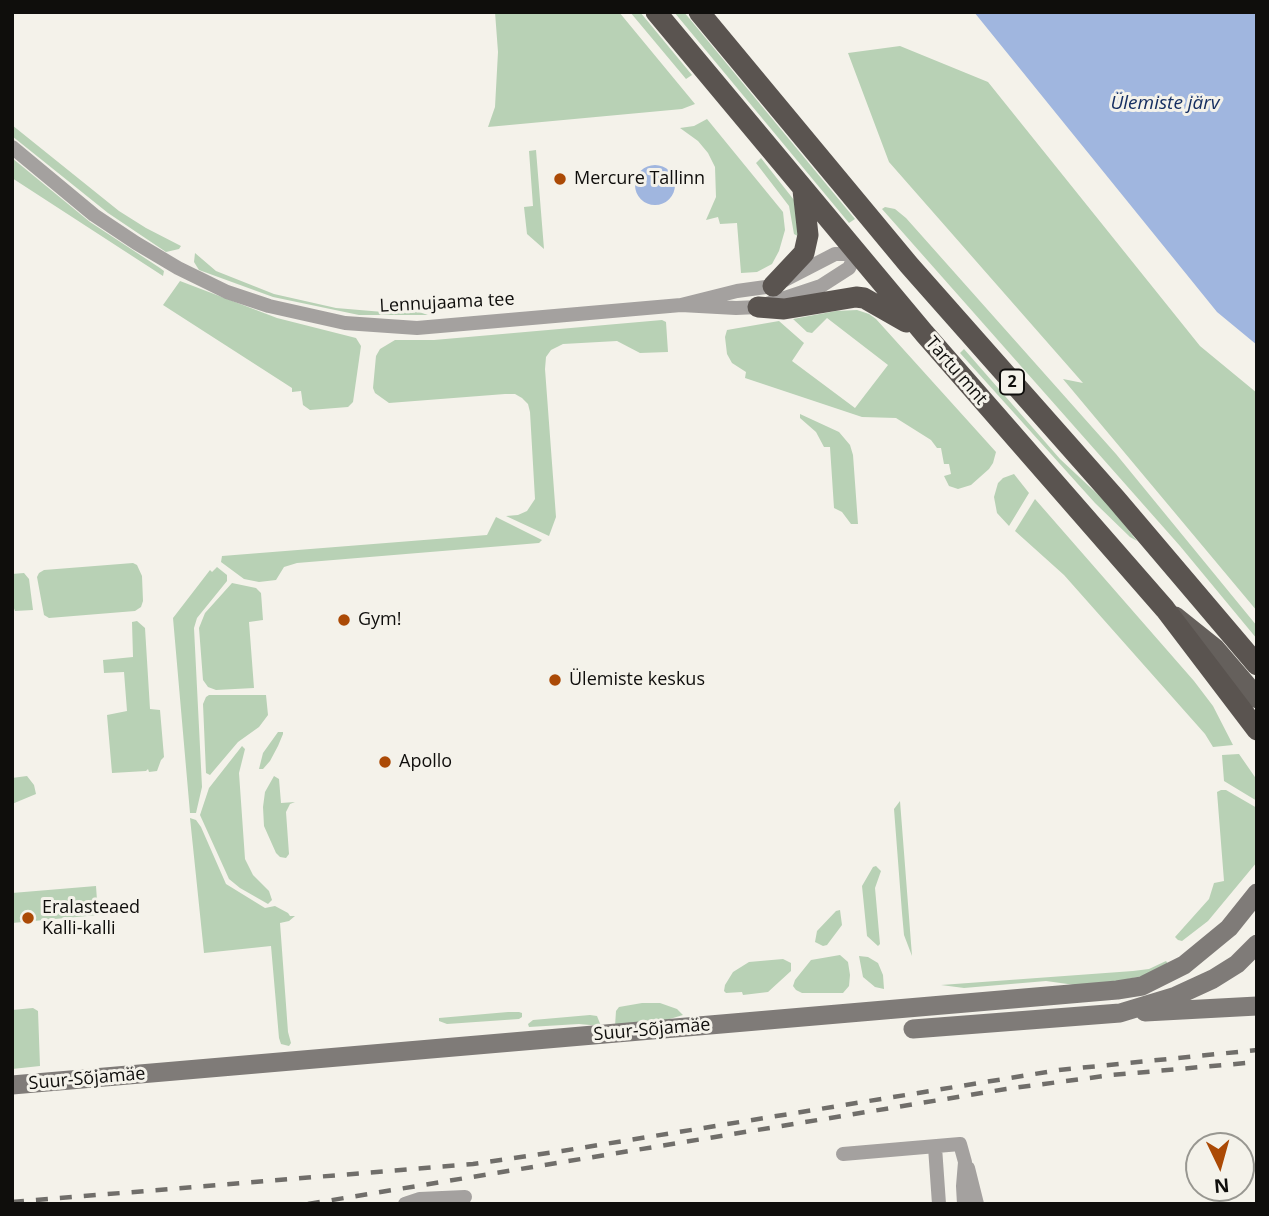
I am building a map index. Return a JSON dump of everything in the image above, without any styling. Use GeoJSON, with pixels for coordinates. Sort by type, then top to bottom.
{"type":"FeatureCollection","features":[{"type":"Feature","properties":{"kind":"highway","name":"Tartu mnt"},"geometry":{"type":"LineString","coordinates":[[656,12],[856,254],[1165,609],[1257,730]]}},
{"type":"Feature","properties":{"kind":"highway","name":"Tartu mnt"},"geometry":{"type":"LineString","coordinates":[[699,12],[909,265],[1116,499],[1257,665]]}},
{"type":"Feature","properties":{"kind":"highway"},"geometry":{"type":"LineString","coordinates":[[774,286],[804,253],[808,226],[803,190]]}},
{"type":"Feature","properties":{"kind":"highway"},"geometry":{"type":"LineString","coordinates":[[866,214],[866,235],[856,254],[880,254],[909,265]]}},
{"type":"Feature","properties":{"kind":"highway"},"geometry":{"type":"LineString","coordinates":[[758,307],[784,309],[864,298],[924,333]]}},
{"type":"Feature","properties":{"kind":"main road"},"geometry":{"type":"LineString","coordinates":[[1165,609],[1215,649],[1257,698]]}},
{"type":"Feature","properties":{"kind":"main road","name":"Suur-Sõjamäe"},"geometry":{"type":"LineString","coordinates":[[12,1085],[1117,990],[1142,986],[1169,975],[1229,928],[1257,893]]}},
{"type":"Feature","properties":{"kind":"main road"},"geometry":{"type":"LineString","coordinates":[[1120,1013],[1176,996],[1213,979],[1237,964],[1255,948]]}},
{"type":"Feature","properties":{"kind":"main road"},"geometry":{"type":"LineString","coordinates":[[913,1029],[1120,1013],[1257,1006]]}},
{"type":"Feature","properties":{"kind":"street","name":"Lennujaama tee"},"geometry":{"type":"LineString","coordinates":[[12,147],[94,215],[178,268],[227,292],[310,317],[373,326],[417,328],[681,304],[737,291],[774,286],[835,254],[856,254],[849,268],[821,286],[758,307],[736,309],[681,304]]}},
{"type":"Feature","properties":{"kind":"street"},"geometry":{"type":"LineString","coordinates":[[844,1154],[960,1144],[977,1204]]}},
{"type":"Feature","properties":{"kind":"street"},"geometry":{"type":"LineString","coordinates":[[935,1147],[939,1204]]}},
{"type":"Feature","properties":{"kind":"street"},"geometry":{"type":"LineString","coordinates":[[964,1204],[965,1162]]}},
{"type":"Feature","properties":{"kind":"street"},"geometry":{"type":"LineString","coordinates":[[405,1204],[420,1199],[465,1197],[449,1204]]}},
{"type":"Feature","properties":{"kind":"green space"},"geometry":{"type":"Polygon","coordinates":[[[495,12],[619,12],[695,104],[682,109],[488,127],[495,107],[498,52],[495,12]]]}},
{"type":"Feature","properties":{"kind":"green space"},"geometry":{"type":"Polygon","coordinates":[[[630,12],[640,12],[692,75],[686,79],[630,12]]]}},
{"type":"Feature","properties":{"kind":"green space"},"geometry":{"type":"Polygon","coordinates":[[[674,12],[684,12],[855,219],[849,223],[674,12]]]}},
{"type":"Feature","properties":{"kind":"green space"},"geometry":{"type":"Polygon","coordinates":[[[900,46],[988,82],[1200,346],[1257,393],[1257,611],[1063,379],[1083,383],[889,162],[848,53],[900,46]]]}},
{"type":"Feature","properties":{"kind":"green space"},"geometry":{"type":"Polygon","coordinates":[[[707,119],[783,212],[785,230],[779,251],[772,264],[757,272],[741,273],[737,223],[720,224],[718,217],[706,220],[716,197],[715,167],[698,141],[680,128],[694,126],[707,119]]]}},
{"type":"Feature","properties":{"kind":"green space"},"geometry":{"type":"Polygon","coordinates":[[[12,125],[119,211],[181,246],[179,249],[166,252],[108,213],[12,136],[12,125]]]}},
{"type":"Feature","properties":{"kind":"green space"},"geometry":{"type":"Polygon","coordinates":[[[536,150],[544,249],[527,234],[524,207],[533,206],[529,151],[536,150]]]}},
{"type":"Feature","properties":{"kind":"green space"},"geometry":{"type":"Polygon","coordinates":[[[12,158],[90,222],[164,271],[163,276],[12,178],[12,158]]]}},
{"type":"Feature","properties":{"kind":"green space"},"geometry":{"type":"Polygon","coordinates":[[[761,158],[794,200],[801,238],[794,234],[789,206],[756,163],[761,158]]]}},
{"type":"Feature","properties":{"kind":"green space"},"geometry":{"type":"Polygon","coordinates":[[[882,209],[895,209],[906,218],[1116,454],[1257,626],[1257,639],[1180,546],[882,209]]]}},
{"type":"Feature","properties":{"kind":"green space"},"geometry":{"type":"Polygon","coordinates":[[[195,253],[216,271],[274,294],[336,308],[395,313],[419,312],[428,315],[359,315],[273,297],[199,270],[194,262],[195,253]]]}},
{"type":"Feature","properties":{"kind":"green space"},"geometry":{"type":"Polygon","coordinates":[[[180,281],[277,318],[356,338],[361,346],[353,402],[348,407],[310,410],[303,405],[301,391],[292,392],[292,388],[163,305],[180,281]]]}},
{"type":"Feature","properties":{"kind":"green space"},"geometry":{"type":"Polygon","coordinates":[[[857,310],[876,319],[996,452],[989,469],[971,485],[958,489],[949,486],[944,476],[951,474],[949,464],[944,464],[941,448],[937,448],[931,440],[896,418],[862,417],[745,378],[746,372],[732,363],[727,354],[727,330],[779,321],[804,343],[792,361],[855,408],[888,365],[827,318],[812,333],[807,332],[793,319],[857,310]]]}},
{"type":"Feature","properties":{"kind":"green space"},"geometry":{"type":"Polygon","coordinates":[[[662,320],[666,322],[668,352],[640,353],[617,341],[563,344],[551,350],[546,357],[556,517],[549,536],[506,516],[527,511],[535,499],[530,412],[528,404],[522,398],[515,394],[505,394],[389,403],[375,393],[373,388],[376,356],[380,349],[395,340],[434,340],[662,320]]]}},
{"type":"Feature","properties":{"kind":"green space"},"geometry":{"type":"Polygon","coordinates":[[[964,349],[1060,459],[1108,504],[1137,541],[1095,503],[960,353],[964,349]]]}},
{"type":"Feature","properties":{"kind":"green space"},"geometry":{"type":"Polygon","coordinates":[[[800,414],[839,432],[850,445],[858,524],[851,524],[842,512],[834,508],[830,447],[824,447],[816,432],[800,418],[800,414]]]}},
{"type":"Feature","properties":{"kind":"green space"},"geometry":{"type":"Polygon","coordinates":[[[1014,474],[1029,493],[1009,526],[997,513],[994,497],[998,483],[1014,474]]]}},
{"type":"Feature","properties":{"kind":"green space"},"geometry":{"type":"Polygon","coordinates":[[[1035,499],[1194,681],[1213,706],[1233,745],[1213,747],[1205,734],[1064,575],[1015,531],[1035,499]]]}},
{"type":"Feature","properties":{"kind":"green space"},"geometry":{"type":"Polygon","coordinates":[[[496,517],[542,540],[539,543],[297,563],[284,567],[276,580],[259,582],[244,579],[221,562],[222,556],[487,535],[496,517]]]}},
{"type":"Feature","properties":{"kind":"green space"},"geometry":{"type":"Polygon","coordinates":[[[133,563],[137,565],[142,576],[143,601],[141,607],[135,611],[49,618],[44,615],[37,577],[44,570],[133,563]]]}},
{"type":"Feature","properties":{"kind":"green space"},"geometry":{"type":"Polygon","coordinates":[[[217,567],[227,575],[227,581],[197,618],[194,628],[202,787],[196,813],[190,813],[173,618],[210,570],[212,572],[217,567]]]}},
{"type":"Feature","properties":{"kind":"green space"},"geometry":{"type":"Polygon","coordinates":[[[24,573],[29,579],[33,610],[15,611],[12,603],[12,574],[24,573]]]}},
{"type":"Feature","properties":{"kind":"green space"},"geometry":{"type":"Polygon","coordinates":[[[232,583],[256,588],[261,593],[263,620],[249,622],[254,688],[216,690],[208,687],[203,680],[199,628],[205,613],[232,583]]]}},
{"type":"Feature","properties":{"kind":"green space"},"geometry":{"type":"Polygon","coordinates":[[[137,621],[145,628],[150,709],[160,710],[164,757],[157,771],[149,772],[148,769],[112,773],[107,715],[127,711],[124,672],[104,673],[103,660],[133,657],[132,622],[137,621]]]}},
{"type":"Feature","properties":{"kind":"green space"},"geometry":{"type":"Polygon","coordinates":[[[209,695],[266,695],[268,715],[259,727],[238,742],[210,775],[206,773],[203,704],[209,695]]]}},
{"type":"Feature","properties":{"kind":"green space"},"geometry":{"type":"Polygon","coordinates":[[[278,732],[283,734],[278,746],[270,761],[263,769],[259,769],[263,753],[278,732]]]}},
{"type":"Feature","properties":{"kind":"green space"},"geometry":{"type":"Polygon","coordinates":[[[242,746],[245,749],[239,773],[245,859],[253,875],[269,891],[272,900],[268,904],[229,879],[200,815],[209,788],[242,746]]]}},
{"type":"Feature","properties":{"kind":"green space"},"geometry":{"type":"Polygon","coordinates":[[[1239,754],[1257,780],[1257,801],[1224,781],[1222,755],[1239,754]]]}},
{"type":"Feature","properties":{"kind":"green space"},"geometry":{"type":"Polygon","coordinates":[[[27,776],[34,785],[36,794],[12,804],[12,778],[27,776]]]}},
{"type":"Feature","properties":{"kind":"green space"},"geometry":{"type":"Polygon","coordinates":[[[274,776],[279,779],[281,803],[295,802],[290,804],[286,812],[289,854],[286,858],[276,853],[264,826],[265,792],[274,776]]]}},
{"type":"Feature","properties":{"kind":"green space"},"geometry":{"type":"Polygon","coordinates":[[[1226,790],[1257,808],[1257,862],[1208,921],[1182,941],[1178,940],[1175,937],[1209,899],[1214,883],[1224,881],[1217,792],[1226,790]]]}},
{"type":"Feature","properties":{"kind":"green space"},"geometry":{"type":"Polygon","coordinates":[[[900,801],[912,956],[904,935],[902,913],[894,809],[900,801]]]}},
{"type":"Feature","properties":{"kind":"green space"},"geometry":{"type":"Polygon","coordinates":[[[190,818],[196,820],[201,827],[226,884],[265,908],[275,906],[290,916],[295,916],[280,923],[291,1043],[289,1046],[281,1044],[279,1038],[271,946],[204,953],[190,818]]]}},
{"type":"Feature","properties":{"kind":"green space"},"geometry":{"type":"Polygon","coordinates":[[[876,866],[881,871],[875,888],[880,944],[878,946],[867,936],[862,886],[876,866]]]}},
{"type":"Feature","properties":{"kind":"green space"},"geometry":{"type":"Polygon","coordinates":[[[96,886],[98,915],[12,923],[12,893],[96,886]]]}},
{"type":"Feature","properties":{"kind":"green space"},"geometry":{"type":"Polygon","coordinates":[[[840,910],[842,925],[827,945],[815,942],[817,931],[840,910]]]}},
{"type":"Feature","properties":{"kind":"green space"},"geometry":{"type":"Polygon","coordinates":[[[840,955],[848,962],[850,975],[849,986],[843,993],[802,993],[793,986],[811,960],[840,955]]]}},
{"type":"Feature","properties":{"kind":"green space"},"geometry":{"type":"Polygon","coordinates":[[[859,956],[868,957],[878,963],[883,975],[884,989],[875,987],[863,977],[859,956]]]}},
{"type":"Feature","properties":{"kind":"green space"},"geometry":{"type":"Polygon","coordinates":[[[783,959],[791,963],[791,971],[768,992],[743,995],[742,992],[724,991],[733,972],[749,962],[783,959]]]}},
{"type":"Feature","properties":{"kind":"green space"},"geometry":{"type":"Polygon","coordinates":[[[1166,961],[1169,965],[1143,976],[1113,982],[1075,985],[1046,981],[964,988],[941,985],[1133,971],[1149,969],[1166,961]]]}},
{"type":"Feature","properties":{"kind":"green space"},"geometry":{"type":"Polygon","coordinates":[[[660,1003],[677,1009],[683,1015],[663,1021],[615,1026],[616,1011],[619,1007],[660,1003]]]}},
{"type":"Feature","properties":{"kind":"green space"},"geometry":{"type":"Polygon","coordinates":[[[33,1008],[38,1011],[40,1066],[12,1069],[12,1010],[33,1008]]]}},
{"type":"Feature","properties":{"kind":"green space"},"geometry":{"type":"Polygon","coordinates":[[[522,1013],[522,1017],[447,1024],[439,1021],[439,1018],[522,1013]]]}},
{"type":"Feature","properties":{"kind":"green space"},"geometry":{"type":"Polygon","coordinates":[[[597,1016],[601,1026],[579,1024],[529,1027],[528,1024],[533,1020],[597,1016]]]}},
{"type":"Feature","properties":{"kind":"water","name":"Ülemiste järv"},"geometry":{"type":"Polygon","coordinates":[[[974,12],[1257,12],[1257,345],[1217,312],[974,12]]]}},
{"type":"Feature","properties":{"kind":"water"},"geometry":{"type":"Polygon","coordinates":[[[655,165],[669,171],[675,185],[669,199],[655,205],[641,199],[635,185],[641,171],[655,165]]]}},
{"type":"Feature","properties":{"kind":"railway"},"geometry":{"type":"LineString","coordinates":[[12,1202],[473,1164],[1059,1070],[1257,1050]]}},
{"type":"Feature","properties":{"kind":"railway"},"geometry":{"type":"LineString","coordinates":[[308,1204],[1006,1089],[1112,1075],[1257,1062]]}},
{"type":"Feature","properties":{"kind":"place","name":"Mercure Tallinn"},"geometry":{"type":"Point","coordinates":[560,179]}},
{"type":"Feature","properties":{"kind":"place","name":"Gym!"},"geometry":{"type":"Point","coordinates":[344,620]}},
{"type":"Feature","properties":{"kind":"place","name":"Ülemiste keskus"},"geometry":{"type":"Point","coordinates":[555,680]}},
{"type":"Feature","properties":{"kind":"place","name":"Apollo"},"geometry":{"type":"Point","coordinates":[385,762]}},
{"type":"Feature","properties":{"kind":"place","name":"Eralasteaed Kalli-kalli"},"geometry":{"type":"Point","coordinates":[28,918]}}]}
